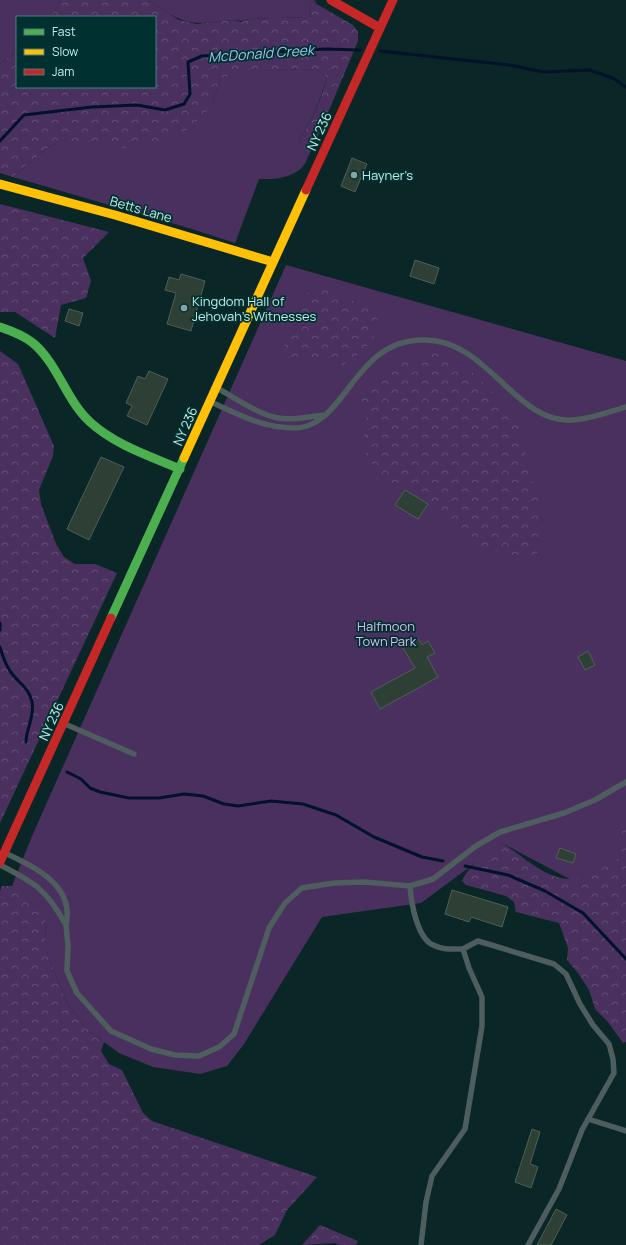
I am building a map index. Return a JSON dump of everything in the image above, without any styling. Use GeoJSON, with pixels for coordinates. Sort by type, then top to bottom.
{"type":"FeatureCollection","features":[{"type":"Feature","properties":{"kind":"main road"},"geometry":{"type":"LineString","coordinates":[[331,0],[380,28]]}},
{"type":"Feature","properties":{"kind":"main road","name":"NY 236"},"geometry":{"type":"LineString","coordinates":[[0,864],[4,852],[269,276],[393,0]]}},
{"type":"Feature","properties":{"kind":"main road","name":"Betts Lane"},"geometry":{"type":"LineString","coordinates":[[0,184],[114,215],[274,262]]}},
{"type":"Feature","properties":{"kind":"main road"},"geometry":{"type":"LineString","coordinates":[[0,327],[15,331],[30,339],[43,351],[75,404],[90,422],[105,433],[180,470]]}},
{"type":"Feature","properties":{"kind":"lane"},"geometry":{"type":"LineString","coordinates":[[211,402],[255,422],[278,427],[296,428],[320,420],[325,416],[340,400],[366,365],[378,354],[392,346],[426,340],[446,343],[463,350],[478,360],[532,408],[551,417],[572,420],[626,407]]}},
{"type":"Feature","properties":{"kind":"lane"},"geometry":{"type":"LineString","coordinates":[[217,388],[268,415],[278,418],[294,419],[325,416]]}},
{"type":"Feature","properties":{"kind":"lane"},"geometry":{"type":"LineString","coordinates":[[64,724],[134,754]]}},
{"type":"Feature","properties":{"kind":"lane"},"geometry":{"type":"LineString","coordinates":[[4,852],[42,871],[63,895],[68,908],[66,925],[68,946],[67,971],[77,992],[111,1031],[151,1049],[175,1055],[199,1056],[219,1047],[234,1034],[269,928],[285,903],[302,888],[334,883],[364,882],[410,886],[433,879],[476,846],[500,832],[564,813],[595,800],[626,782]]}},
{"type":"Feature","properties":{"kind":"lane"},"geometry":{"type":"LineString","coordinates":[[0,864],[35,884],[47,896],[66,925]]}},
{"type":"Feature","properties":{"kind":"lane"},"geometry":{"type":"LineString","coordinates":[[410,886],[411,901],[421,932],[431,944],[445,949],[463,949],[478,941],[554,964],[566,974],[583,1010],[592,1025],[609,1044],[614,1059],[614,1073],[588,1119],[559,1189],[528,1245]]}},
{"type":"Feature","properties":{"kind":"lane"},"geometry":{"type":"LineString","coordinates":[[421,1245],[426,1202],[432,1176],[465,1129],[482,1026],[482,997],[469,968],[463,949]]}},
{"type":"Feature","properties":{"kind":"lane"},"geometry":{"type":"LineString","coordinates":[[588,1119],[626,1131]]}},
{"type":"Feature","properties":{"kind":"green space"},"geometry":{"type":"Polygon","coordinates":[[[0,0],[61,0],[51,16],[16,16],[16,52],[0,64],[0,0]]]}},
{"type":"Feature","properties":{"kind":"green space"},"geometry":{"type":"Polygon","coordinates":[[[61,0],[148,0],[179,20],[197,24],[233,20],[241,22],[249,19],[311,17],[309,7],[313,2],[353,25],[358,32],[358,41],[308,157],[299,139],[316,110],[327,77],[316,69],[272,70],[231,76],[221,79],[211,107],[181,136],[123,148],[61,140],[46,149],[13,177],[0,173],[0,64],[16,52],[16,88],[156,88],[156,16],[51,16],[61,0]]]}},
{"type":"Feature","properties":{"kind":"green space"},"geometry":{"type":"Polygon","coordinates":[[[148,0],[314,0],[317,3],[313,2],[309,7],[311,17],[249,19],[242,21],[231,20],[195,23],[170,14],[148,0]]]}},
{"type":"Feature","properties":{"kind":"green space"},"geometry":{"type":"Polygon","coordinates":[[[316,69],[327,77],[319,102],[299,139],[308,157],[305,164],[295,173],[288,176],[273,179],[259,179],[235,243],[13,177],[46,149],[61,140],[82,142],[211,107],[221,79],[232,75],[256,71],[316,69]]]}},
{"type":"Feature","properties":{"kind":"green space"},"geometry":{"type":"Polygon","coordinates":[[[0,204],[109,232],[83,258],[91,281],[86,298],[61,305],[55,338],[15,312],[0,312],[0,204]]]}},
{"type":"Feature","properties":{"kind":"green space","name":"Halfmoon Town Park"},"geometry":{"type":"Polygon","coordinates":[[[286,265],[626,361],[626,909],[502,843],[421,903],[322,917],[244,1044],[227,1066],[200,1074],[153,1067],[119,1053],[90,1032],[68,1005],[46,951],[45,917],[12,886],[32,836],[286,265]]]}},
{"type":"Feature","properties":{"kind":"green space"},"geometry":{"type":"Polygon","coordinates":[[[313,288],[321,288],[371,308],[378,313],[375,333],[372,340],[362,351],[340,368],[313,357],[296,360],[282,352],[304,296],[313,288]]]}},
{"type":"Feature","properties":{"kind":"green space"},"geometry":{"type":"Polygon","coordinates":[[[0,351],[18,364],[54,446],[53,456],[39,490],[41,504],[56,544],[64,557],[75,564],[95,564],[117,573],[0,823],[0,351]]]}},
{"type":"Feature","properties":{"kind":"green space"},"geometry":{"type":"Polygon","coordinates":[[[433,353],[454,360],[470,370],[517,416],[532,480],[541,502],[543,543],[536,554],[524,556],[509,555],[477,547],[463,536],[450,521],[438,514],[430,502],[406,486],[399,488],[384,483],[366,454],[364,438],[367,413],[361,399],[382,370],[402,360],[433,353]]]}},
{"type":"Feature","properties":{"kind":"green space"},"geometry":{"type":"Polygon","coordinates":[[[626,819],[626,1042],[623,1043],[608,1022],[595,1009],[589,990],[567,960],[568,948],[559,923],[516,912],[514,902],[506,896],[466,885],[462,881],[474,864],[502,843],[548,874],[560,878],[572,879],[586,876],[613,864],[616,861],[620,851],[626,819]]]}},
{"type":"Feature","properties":{"kind":"green space"},"geometry":{"type":"Polygon","coordinates":[[[2,886],[12,886],[30,894],[45,917],[46,951],[68,1005],[90,1032],[104,1042],[101,1051],[109,1064],[122,1070],[143,1113],[152,1121],[317,1177],[287,1210],[275,1235],[259,1245],[0,1245],[0,891],[2,886]]]}},
{"type":"Feature","properties":{"kind":"green space"},"geometry":{"type":"Polygon","coordinates":[[[320,1225],[358,1241],[356,1245],[340,1245],[335,1243],[302,1245],[320,1225]]]}},
{"type":"Feature","properties":{"kind":"building","name":"Hayner's"},"geometry":{"type":"Polygon","coordinates":[[[352,158],[367,164],[355,192],[341,186],[352,158]]]}},
{"type":"Feature","properties":{"kind":"building"},"geometry":{"type":"Polygon","coordinates":[[[415,260],[439,268],[434,284],[410,276],[415,260]]]}},
{"type":"Feature","properties":{"kind":"building","name":"Kingdom Hall of Jehovah’s Witnesses"},"geometry":{"type":"Polygon","coordinates":[[[181,274],[205,281],[191,331],[167,324],[176,293],[165,290],[169,277],[179,280],[181,274]]]}},
{"type":"Feature","properties":{"kind":"building"},"geometry":{"type":"Polygon","coordinates":[[[69,309],[83,313],[79,326],[65,321],[69,309]]]}},
{"type":"Feature","properties":{"kind":"building"},"geometry":{"type":"Polygon","coordinates":[[[149,371],[168,379],[147,425],[127,416],[132,406],[126,403],[138,376],[145,379],[149,371]]]}},
{"type":"Feature","properties":{"kind":"building"},"geometry":{"type":"Polygon","coordinates":[[[101,457],[124,467],[89,540],[67,529],[101,457]]]}},
{"type":"Feature","properties":{"kind":"building"},"geometry":{"type":"Polygon","coordinates":[[[405,490],[428,504],[418,519],[395,505],[405,490]]]}},
{"type":"Feature","properties":{"kind":"building"},"geometry":{"type":"Polygon","coordinates":[[[418,639],[422,645],[428,641],[435,653],[427,657],[438,677],[380,709],[371,692],[415,668],[403,648],[418,639]]]}},
{"type":"Feature","properties":{"kind":"building"},"geometry":{"type":"Polygon","coordinates":[[[588,651],[595,665],[585,670],[578,657],[588,651]]]}},
{"type":"Feature","properties":{"kind":"building"},"geometry":{"type":"Polygon","coordinates":[[[560,848],[576,854],[573,863],[556,858],[560,848]]]}},
{"type":"Feature","properties":{"kind":"building"},"geometry":{"type":"Polygon","coordinates":[[[452,890],[508,907],[502,927],[471,917],[469,922],[445,914],[452,890]]]}},
{"type":"Feature","properties":{"kind":"building"},"geometry":{"type":"Polygon","coordinates":[[[532,1129],[540,1132],[530,1164],[538,1167],[531,1188],[515,1182],[532,1129]]]}},
{"type":"Feature","properties":{"kind":"building"},"geometry":{"type":"Polygon","coordinates":[[[556,1209],[567,1215],[551,1245],[537,1245],[556,1209]]]}},
{"type":"Feature","properties":{"kind":"waterway","name":"McDonald Creek"},"geometry":{"type":"LineString","coordinates":[[0,141],[24,115],[92,107],[137,105],[165,110],[184,104],[190,94],[188,62],[202,56],[326,49],[360,50]]}},
{"type":"Feature","properties":{"kind":"waterway","name":"McDonald Creek"},"geometry":{"type":"LineString","coordinates":[[380,51],[509,65],[544,72],[589,70],[613,78],[626,87]]}},
{"type":"Feature","properties":{"kind":"waterway"},"geometry":{"type":"LineString","coordinates":[[0,623],[0,630]]}},
{"type":"Feature","properties":{"kind":"waterway"},"geometry":{"type":"LineString","coordinates":[[0,647],[8,669],[27,690],[31,697],[33,707],[26,742]]}},
{"type":"Feature","properties":{"kind":"waterway"},"geometry":{"type":"LineString","coordinates":[[67,772],[81,779],[90,788],[100,792],[129,798],[159,798],[184,794],[203,796],[224,804],[238,806],[271,801],[303,804],[336,815],[374,837],[422,857],[443,861]]}},
{"type":"Feature","properties":{"kind":"waterway"},"geometry":{"type":"LineString","coordinates":[[465,866],[508,875],[545,891],[583,913],[626,959]]}},
{"type":"Feature","properties":{"kind":"traffic: fast"},"geometry":{"type":"LineString","coordinates":[[0,327],[25,338],[33,343],[42,352],[56,371],[74,403],[90,422],[100,430],[122,444],[180,469]]}},
{"type":"Feature","properties":{"kind":"traffic: fast"},"geometry":{"type":"LineString","coordinates":[[111,618],[184,458]]}},
{"type":"Feature","properties":{"kind":"traffic: slow"},"geometry":{"type":"LineString","coordinates":[[0,184],[115,215],[273,262]]}},
{"type":"Feature","properties":{"kind":"traffic: slow"},"geometry":{"type":"LineString","coordinates":[[184,458],[306,190]]}},
{"type":"Feature","properties":{"kind":"traffic: jam"},"geometry":{"type":"LineString","coordinates":[[331,0],[380,28]]}},
{"type":"Feature","properties":{"kind":"traffic: jam"},"geometry":{"type":"LineString","coordinates":[[306,190],[393,0]]}},
{"type":"Feature","properties":{"kind":"traffic: jam"},"geometry":{"type":"LineString","coordinates":[[0,862],[111,618]]}},
{"type":"Feature","properties":{"kind":"place","name":"Hayner's"},"geometry":{"type":"Point","coordinates":[354,175]}},
{"type":"Feature","properties":{"kind":"place","name":"Kingdom Hall of Jehovah’s Witnesses"},"geometry":{"type":"Point","coordinates":[184,308]}}]}
